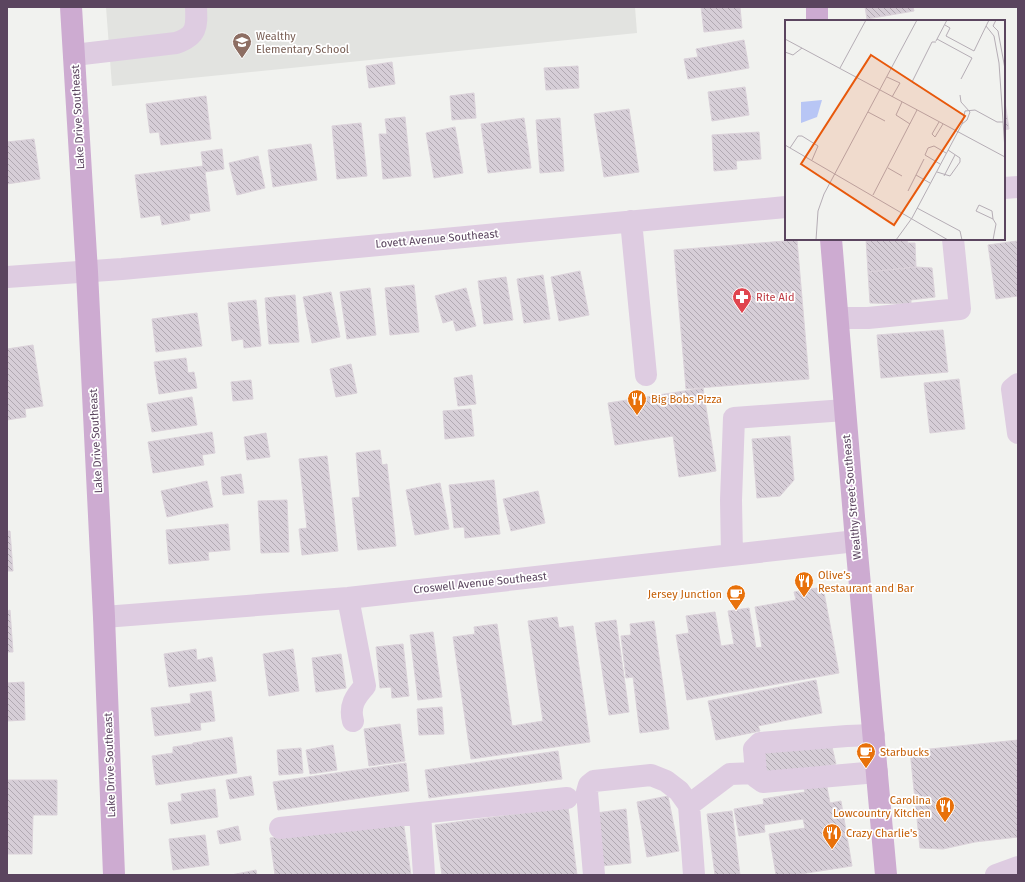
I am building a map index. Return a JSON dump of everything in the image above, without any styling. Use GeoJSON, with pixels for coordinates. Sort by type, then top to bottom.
{"type":"FeatureCollection","features":[{"type":"Feature","properties":{"kind":"main road","name":"Lake Drive Southeast"},"geometry":{"type":"LineString","coordinates":[[70,7],[87,272],[104,617],[114,875]]}},
{"type":"Feature","properties":{"kind":"main road"},"geometry":{"type":"LineString","coordinates":[[816,7],[817,20]]}},
{"type":"Feature","properties":{"kind":"main road","name":"Wealthy Street Southeast"},"geometry":{"type":"LineString","coordinates":[[832,240],[856,541],[886,875]]}},
{"type":"Feature","properties":{"kind":"street"},"geometry":{"type":"LineString","coordinates":[[74,55],[176,43],[186,40],[191,35],[195,27],[196,7]]}},
{"type":"Feature","properties":{"kind":"street"},"geometry":{"type":"LineString","coordinates":[[1005,188],[1018,187]]}},
{"type":"Feature","properties":{"kind":"street","name":"Lovett Avenue Southeast"},"geometry":{"type":"LineString","coordinates":[[7,277],[87,272],[785,207]]}},
{"type":"Feature","properties":{"kind":"street"},"geometry":{"type":"LineString","coordinates":[[631,221],[646,375]]}},
{"type":"Feature","properties":{"kind":"street"},"geometry":{"type":"LineString","coordinates":[[838,318],[868,318],[960,309],[953,240]]}},
{"type":"Feature","properties":{"kind":"street"},"geometry":{"type":"LineString","coordinates":[[1015,387],[1018,433]]}},
{"type":"Feature","properties":{"kind":"street"},"geometry":{"type":"LineString","coordinates":[[732,555],[730,500],[734,418],[845,410]]}},
{"type":"Feature","properties":{"kind":"street","name":"Croswell Avenue Southeast"},"geometry":{"type":"LineString","coordinates":[[104,617],[348,598],[856,541]]}},
{"type":"Feature","properties":{"kind":"street"},"geometry":{"type":"LineString","coordinates":[[348,598],[365,686],[355,697],[351,714],[353,721]]}},
{"type":"Feature","properties":{"kind":"street"},"geometry":{"type":"LineString","coordinates":[[874,735],[760,743],[754,748],[756,777],[762,782],[877,772]]}},
{"type":"Feature","properties":{"kind":"street"},"geometry":{"type":"LineString","coordinates":[[689,805],[730,774],[756,773]]}},
{"type":"Feature","properties":{"kind":"street"},"geometry":{"type":"LineString","coordinates":[[594,875],[587,792],[589,785],[594,782],[651,775],[666,781],[678,791],[689,805],[694,875]]}},
{"type":"Feature","properties":{"kind":"street"},"geometry":{"type":"LineString","coordinates":[[280,828],[567,798]]}},
{"type":"Feature","properties":{"kind":"street"},"geometry":{"type":"LineString","coordinates":[[420,813],[424,875]]}},
{"type":"Feature","properties":{"kind":"street"},"geometry":{"type":"LineString","coordinates":[[996,875],[1018,867]]}},
{"type":"Feature","properties":{"kind":"shaded area","name":"Wealthy Elementary School"},"geometry":{"type":"Polygon","coordinates":[[[106,7],[635,7],[637,33],[112,86],[106,7]]]}},
{"type":"Feature","properties":{"kind":"building"},"geometry":{"type":"Polygon","coordinates":[[[701,7],[740,7],[742,28],[704,32],[701,7]]]}},
{"type":"Feature","properties":{"kind":"building"},"geometry":{"type":"Polygon","coordinates":[[[865,7],[913,7],[914,11],[867,19],[865,7]]]}},
{"type":"Feature","properties":{"kind":"building"},"geometry":{"type":"Polygon","coordinates":[[[744,40],[749,68],[688,79],[684,59],[698,57],[696,49],[744,40]]]}},
{"type":"Feature","properties":{"kind":"building"},"geometry":{"type":"Polygon","coordinates":[[[392,62],[395,84],[369,88],[366,66],[392,62]]]}},
{"type":"Feature","properties":{"kind":"building"},"geometry":{"type":"Polygon","coordinates":[[[578,66],[579,88],[546,90],[544,68],[578,66]]]}},
{"type":"Feature","properties":{"kind":"building"},"geometry":{"type":"Polygon","coordinates":[[[745,87],[749,115],[712,121],[708,92],[745,87]]]}},
{"type":"Feature","properties":{"kind":"building"},"geometry":{"type":"Polygon","coordinates":[[[474,93],[476,118],[452,120],[450,96],[474,93]]]}},
{"type":"Feature","properties":{"kind":"building"},"geometry":{"type":"Polygon","coordinates":[[[206,96],[211,139],[161,145],[159,132],[150,133],[146,104],[206,96]]]}},
{"type":"Feature","properties":{"kind":"building"},"geometry":{"type":"Polygon","coordinates":[[[1005,102],[1009,129],[1005,130],[1005,102]]]}},
{"type":"Feature","properties":{"kind":"building"},"geometry":{"type":"Polygon","coordinates":[[[629,109],[639,172],[604,177],[594,114],[629,109]]]}},
{"type":"Feature","properties":{"kind":"building"},"geometry":{"type":"Polygon","coordinates":[[[405,117],[411,176],[383,179],[379,134],[387,134],[385,119],[405,117]]]}},
{"type":"Feature","properties":{"kind":"building"},"geometry":{"type":"Polygon","coordinates":[[[524,118],[531,168],[488,173],[481,124],[524,118]]]}},
{"type":"Feature","properties":{"kind":"building"},"geometry":{"type":"Polygon","coordinates":[[[560,118],[564,171],[540,173],[536,120],[560,118]]]}},
{"type":"Feature","properties":{"kind":"building"},"geometry":{"type":"Polygon","coordinates":[[[361,123],[367,176],[337,179],[332,126],[361,123]]]}},
{"type":"Feature","properties":{"kind":"building"},"geometry":{"type":"Polygon","coordinates":[[[455,127],[463,173],[434,178],[426,133],[455,127]]]}},
{"type":"Feature","properties":{"kind":"building"},"geometry":{"type":"Polygon","coordinates":[[[759,132],[761,159],[736,161],[737,169],[714,171],[712,135],[759,132]]]}},
{"type":"Feature","properties":{"kind":"building"},"geometry":{"type":"Polygon","coordinates":[[[34,139],[40,179],[7,184],[7,142],[34,139]]]}},
{"type":"Feature","properties":{"kind":"building"},"geometry":{"type":"Polygon","coordinates":[[[311,144],[317,180],[273,187],[268,150],[311,144]]]}},
{"type":"Feature","properties":{"kind":"building"},"geometry":{"type":"Polygon","coordinates":[[[222,149],[224,169],[205,172],[210,211],[189,214],[190,220],[162,225],[160,215],[141,218],[135,175],[203,166],[201,152],[222,149]]]}},
{"type":"Feature","properties":{"kind":"building"},"geometry":{"type":"Polygon","coordinates":[[[258,156],[265,188],[237,195],[229,163],[258,156]]]}},
{"type":"Feature","properties":{"kind":"building","name":"Rite Aid"},"geometry":{"type":"Polygon","coordinates":[[[797,240],[809,379],[686,389],[674,250],[797,240]]]}},
{"type":"Feature","properties":{"kind":"building"},"geometry":{"type":"Polygon","coordinates":[[[866,240],[907,240],[908,243],[915,243],[916,267],[868,272],[866,240]]]}},
{"type":"Feature","properties":{"kind":"building"},"geometry":{"type":"Polygon","coordinates":[[[1017,241],[1018,296],[996,299],[988,245],[1017,241]]]}},
{"type":"Feature","properties":{"kind":"building"},"geometry":{"type":"Polygon","coordinates":[[[916,267],[932,268],[935,297],[911,300],[911,304],[870,303],[868,272],[916,267]]]}},
{"type":"Feature","properties":{"kind":"building"},"geometry":{"type":"Polygon","coordinates":[[[580,271],[589,315],[559,321],[551,277],[580,271]]]}},
{"type":"Feature","properties":{"kind":"building"},"geometry":{"type":"Polygon","coordinates":[[[543,275],[550,319],[524,323],[517,279],[543,275]]]}},
{"type":"Feature","properties":{"kind":"building"},"geometry":{"type":"Polygon","coordinates":[[[506,277],[513,320],[484,324],[478,281],[506,277]]]}},
{"type":"Feature","properties":{"kind":"building"},"geometry":{"type":"Polygon","coordinates":[[[414,285],[419,332],[390,335],[385,288],[414,285]]]}},
{"type":"Feature","properties":{"kind":"building"},"geometry":{"type":"Polygon","coordinates":[[[370,288],[376,335],[347,339],[340,292],[370,288]]]}},
{"type":"Feature","properties":{"kind":"building"},"geometry":{"type":"Polygon","coordinates":[[[466,288],[476,326],[456,331],[453,320],[443,323],[435,296],[466,288]]]}},
{"type":"Feature","properties":{"kind":"building"},"geometry":{"type":"Polygon","coordinates":[[[331,292],[340,337],[312,343],[303,297],[331,292]]]}},
{"type":"Feature","properties":{"kind":"building"},"geometry":{"type":"Polygon","coordinates":[[[295,295],[299,342],[269,344],[265,298],[295,295]]]}},
{"type":"Feature","properties":{"kind":"building"},"geometry":{"type":"Polygon","coordinates":[[[256,300],[261,346],[244,348],[243,339],[232,341],[228,303],[256,300]]]}},
{"type":"Feature","properties":{"kind":"building"},"geometry":{"type":"Polygon","coordinates":[[[197,313],[202,346],[156,352],[152,319],[197,313]]]}},
{"type":"Feature","properties":{"kind":"building"},"geometry":{"type":"Polygon","coordinates":[[[943,330],[948,372],[881,378],[877,335],[943,330]]]}},
{"type":"Feature","properties":{"kind":"building"},"geometry":{"type":"Polygon","coordinates":[[[33,345],[43,406],[25,409],[26,417],[7,420],[7,349],[33,345]]]}},
{"type":"Feature","properties":{"kind":"building"},"geometry":{"type":"Polygon","coordinates":[[[186,358],[188,373],[194,372],[197,388],[159,394],[154,362],[186,358]]]}},
{"type":"Feature","properties":{"kind":"building"},"geometry":{"type":"Polygon","coordinates":[[[351,364],[357,393],[336,397],[330,369],[351,364]]]}},
{"type":"Feature","properties":{"kind":"building"},"geometry":{"type":"Polygon","coordinates":[[[472,375],[476,404],[458,406],[454,378],[472,375]]]}},
{"type":"Feature","properties":{"kind":"building"},"geometry":{"type":"Polygon","coordinates":[[[959,379],[965,429],[930,433],[924,383],[959,379]]]}},
{"type":"Feature","properties":{"kind":"building"},"geometry":{"type":"Polygon","coordinates":[[[251,380],[253,399],[233,401],[231,382],[251,380]]]}},
{"type":"Feature","properties":{"kind":"building"},"geometry":{"type":"Polygon","coordinates":[[[703,388],[716,471],[679,477],[673,436],[615,445],[608,403],[703,388]]]}},
{"type":"Feature","properties":{"kind":"building"},"geometry":{"type":"Polygon","coordinates":[[[192,397],[197,425],[152,432],[147,404],[192,397]]]}},
{"type":"Feature","properties":{"kind":"building"},"geometry":{"type":"Polygon","coordinates":[[[471,409],[474,436],[445,439],[443,411],[471,409]]]}},
{"type":"Feature","properties":{"kind":"building"},"geometry":{"type":"Polygon","coordinates":[[[212,432],[215,453],[202,455],[204,465],[153,473],[148,442],[212,432]]]}},
{"type":"Feature","properties":{"kind":"building"},"geometry":{"type":"Polygon","coordinates":[[[266,433],[270,457],[247,460],[244,437],[266,433]]]}},
{"type":"Feature","properties":{"kind":"building"},"geometry":{"type":"Polygon","coordinates":[[[790,436],[794,480],[780,496],[757,498],[752,439],[790,436]]]}},
{"type":"Feature","properties":{"kind":"building"},"geometry":{"type":"Polygon","coordinates":[[[380,450],[382,465],[387,464],[396,546],[358,550],[352,498],[360,497],[356,453],[380,450]]]}},
{"type":"Feature","properties":{"kind":"building"},"geometry":{"type":"Polygon","coordinates":[[[327,456],[338,551],[302,555],[299,529],[307,528],[299,459],[327,456]]]}},
{"type":"Feature","properties":{"kind":"building"},"geometry":{"type":"Polygon","coordinates":[[[241,474],[244,493],[223,495],[221,477],[241,474]]]}},
{"type":"Feature","properties":{"kind":"building"},"geometry":{"type":"Polygon","coordinates":[[[494,480],[500,534],[465,538],[464,527],[454,528],[449,485],[494,480]]]}},
{"type":"Feature","properties":{"kind":"building"},"geometry":{"type":"Polygon","coordinates":[[[207,481],[213,507],[167,517],[161,491],[207,481]]]}},
{"type":"Feature","properties":{"kind":"building"},"geometry":{"type":"Polygon","coordinates":[[[440,483],[449,529],[415,535],[406,490],[440,483]]]}},
{"type":"Feature","properties":{"kind":"building"},"geometry":{"type":"Polygon","coordinates":[[[538,491],[545,523],[511,531],[503,499],[538,491]]]}},
{"type":"Feature","properties":{"kind":"building"},"geometry":{"type":"Polygon","coordinates":[[[287,500],[289,552],[261,553],[258,501],[287,500]]]}},
{"type":"Feature","properties":{"kind":"building"},"geometry":{"type":"Polygon","coordinates":[[[228,524],[230,550],[208,552],[209,560],[169,564],[166,530],[228,524]]]}},
{"type":"Feature","properties":{"kind":"building"},"geometry":{"type":"Polygon","coordinates":[[[7,531],[10,531],[13,571],[7,571],[7,531]]]}},
{"type":"Feature","properties":{"kind":"building"},"geometry":{"type":"Polygon","coordinates":[[[823,587],[839,673],[687,700],[676,635],[689,633],[686,616],[715,612],[721,646],[734,644],[728,611],[749,608],[756,648],[762,647],[755,607],[796,600],[794,592],[823,587]]]}},
{"type":"Feature","properties":{"kind":"building"},"geometry":{"type":"Polygon","coordinates":[[[10,610],[13,652],[7,652],[7,611],[10,610]]]}},
{"type":"Feature","properties":{"kind":"building"},"geometry":{"type":"Polygon","coordinates":[[[557,617],[559,628],[573,626],[590,742],[471,759],[453,637],[475,634],[474,627],[497,624],[512,726],[543,721],[528,621],[557,617]]]}},
{"type":"Feature","properties":{"kind":"building"},"geometry":{"type":"Polygon","coordinates":[[[616,620],[629,712],[609,715],[595,623],[616,620]]]}},
{"type":"Feature","properties":{"kind":"building"},"geometry":{"type":"Polygon","coordinates":[[[654,621],[669,729],[640,733],[633,677],[626,678],[621,636],[631,635],[630,624],[654,621]]]}},
{"type":"Feature","properties":{"kind":"building"},"geometry":{"type":"Polygon","coordinates":[[[433,632],[442,697],[418,700],[410,635],[433,632]]]}},
{"type":"Feature","properties":{"kind":"building"},"geometry":{"type":"Polygon","coordinates":[[[403,644],[409,696],[392,698],[391,687],[380,688],[376,647],[403,644]]]}},
{"type":"Feature","properties":{"kind":"building"},"geometry":{"type":"Polygon","coordinates":[[[196,649],[197,660],[212,657],[216,681],[169,687],[164,654],[196,649]]]}},
{"type":"Feature","properties":{"kind":"building"},"geometry":{"type":"Polygon","coordinates":[[[293,649],[299,691],[269,696],[263,654],[293,649]]]}},
{"type":"Feature","properties":{"kind":"building"},"geometry":{"type":"Polygon","coordinates":[[[341,654],[346,688],[316,692],[312,658],[341,654]]]}},
{"type":"Feature","properties":{"kind":"building"},"geometry":{"type":"Polygon","coordinates":[[[816,680],[822,713],[758,726],[760,731],[716,740],[708,701],[816,680]]]}},
{"type":"Feature","properties":{"kind":"building"},"geometry":{"type":"Polygon","coordinates":[[[24,682],[25,720],[7,721],[7,683],[24,682]]]}},
{"type":"Feature","properties":{"kind":"building"},"geometry":{"type":"Polygon","coordinates":[[[211,691],[215,721],[200,723],[201,730],[155,736],[151,708],[191,703],[190,694],[211,691]]]}},
{"type":"Feature","properties":{"kind":"building"},"geometry":{"type":"Polygon","coordinates":[[[442,707],[444,734],[419,735],[417,709],[442,707]]]}},
{"type":"Feature","properties":{"kind":"building"},"geometry":{"type":"Polygon","coordinates":[[[400,724],[405,761],[369,766],[364,729],[400,724]]]}},
{"type":"Feature","properties":{"kind":"building"},"geometry":{"type":"Polygon","coordinates":[[[232,737],[237,773],[156,785],[152,756],[173,753],[173,747],[232,737]]]}},
{"type":"Feature","properties":{"kind":"building"},"geometry":{"type":"Polygon","coordinates":[[[830,738],[836,764],[764,778],[759,751],[830,738]]]}},
{"type":"Feature","properties":{"kind":"building"},"geometry":{"type":"Polygon","coordinates":[[[1018,740],[1018,837],[975,842],[943,849],[920,848],[910,751],[1018,740]]]}},
{"type":"Feature","properties":{"kind":"building"},"geometry":{"type":"Polygon","coordinates":[[[333,745],[337,770],[310,774],[306,750],[333,745]]]}},
{"type":"Feature","properties":{"kind":"building"},"geometry":{"type":"Polygon","coordinates":[[[301,748],[303,773],[279,775],[277,750],[301,748]]]}},
{"type":"Feature","properties":{"kind":"building"},"geometry":{"type":"Polygon","coordinates":[[[558,751],[562,779],[429,798],[425,770],[558,751]]]}},
{"type":"Feature","properties":{"kind":"building"},"geometry":{"type":"Polygon","coordinates":[[[406,763],[409,791],[278,810],[273,782],[406,763]]]}},
{"type":"Feature","properties":{"kind":"building"},"geometry":{"type":"Polygon","coordinates":[[[251,776],[254,795],[230,799],[226,780],[251,776]]]}},
{"type":"Feature","properties":{"kind":"building"},"geometry":{"type":"Polygon","coordinates":[[[7,780],[57,780],[57,815],[33,815],[32,854],[7,854],[7,780]]]}},
{"type":"Feature","properties":{"kind":"building"},"geometry":{"type":"Polygon","coordinates":[[[826,782],[830,803],[841,801],[852,866],[794,875],[776,875],[769,834],[805,828],[803,819],[764,825],[765,832],[739,836],[734,809],[764,804],[763,799],[805,792],[803,786],[826,782]]]}},
{"type":"Feature","properties":{"kind":"building"},"geometry":{"type":"Polygon","coordinates":[[[215,789],[218,817],[171,824],[168,803],[182,801],[181,794],[215,789]]]}},
{"type":"Feature","properties":{"kind":"building"},"geometry":{"type":"Polygon","coordinates":[[[668,796],[679,851],[647,857],[637,802],[668,796]]]}},
{"type":"Feature","properties":{"kind":"building"},"geometry":{"type":"Polygon","coordinates":[[[568,807],[577,875],[442,875],[435,825],[568,807]]]}},
{"type":"Feature","properties":{"kind":"building"},"geometry":{"type":"Polygon","coordinates":[[[626,809],[631,863],[601,866],[596,813],[626,809]]]}},
{"type":"Feature","properties":{"kind":"building"},"geometry":{"type":"Polygon","coordinates":[[[732,811],[740,875],[715,875],[707,814],[732,811]]]}},
{"type":"Feature","properties":{"kind":"building"},"geometry":{"type":"Polygon","coordinates":[[[403,820],[411,875],[275,875],[270,838],[403,820]]]}},
{"type":"Feature","properties":{"kind":"building"},"geometry":{"type":"Polygon","coordinates":[[[238,826],[241,840],[220,844],[217,831],[238,826]]]}},
{"type":"Feature","properties":{"kind":"building"},"geometry":{"type":"Polygon","coordinates":[[[205,835],[209,865],[173,870],[169,839],[205,835]]]}},
{"type":"Feature","properties":{"kind":"building"},"geometry":{"type":"Polygon","coordinates":[[[256,870],[257,875],[231,875],[256,870]]]}},
{"type":"Feature","properties":{"kind":"place","name":"Wealthy Elementary School"},"geometry":{"type":"Point","coordinates":[242,59]}},
{"type":"Feature","properties":{"kind":"place","name":"Rite Aid"},"geometry":{"type":"Point","coordinates":[742,314]}},
{"type":"Feature","properties":{"kind":"place","name":"Big Bobs Pizza"},"geometry":{"type":"Point","coordinates":[637,416]}},
{"type":"Feature","properties":{"kind":"place","name":"Olive’s Restaurant and Bar"},"geometry":{"type":"Point","coordinates":[804,598]}},
{"type":"Feature","properties":{"kind":"place","name":"Jersey Junction"},"geometry":{"type":"Point","coordinates":[736,611]}},
{"type":"Feature","properties":{"kind":"place","name":"Starbucks"},"geometry":{"type":"Point","coordinates":[866,769]}},
{"type":"Feature","properties":{"kind":"place","name":"Carolina Lowcountry Kitchen"},"geometry":{"type":"Point","coordinates":[945,823]}},
{"type":"Feature","properties":{"kind":"place","name":"Crazy Charlie's"},"geometry":{"type":"Point","coordinates":[832,850]}}]}
